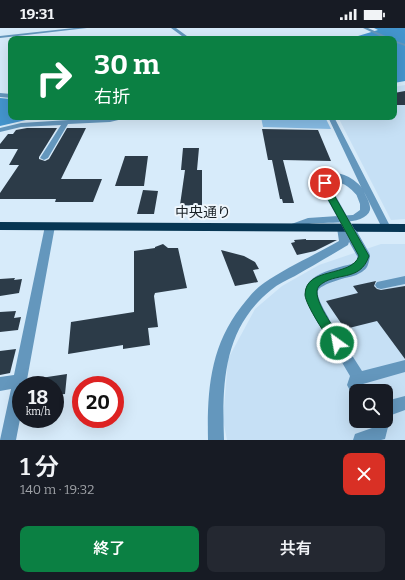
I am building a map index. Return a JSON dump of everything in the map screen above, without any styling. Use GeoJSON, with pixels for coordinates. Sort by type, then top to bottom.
{"type":"FeatureCollection","features":[{"type":"Feature","properties":{"kind":"highway","name":"中央通り"},"geometry":{"type":"LineString","coordinates":[[0,226],[405,228]]}},
{"type":"Feature","properties":{"kind":"street"},"geometry":{"type":"LineString","coordinates":[[0,37],[51,30],[85,28]]}},
{"type":"Feature","properties":{"kind":"street"},"geometry":{"type":"LineString","coordinates":[[173,28],[185,36]]}},
{"type":"Feature","properties":{"kind":"street"},"geometry":{"type":"LineString","coordinates":[[367,29],[383,36]]}},
{"type":"Feature","properties":{"kind":"street"},"geometry":{"type":"LineString","coordinates":[[0,130],[21,125],[103,120]]}},
{"type":"Feature","properties":{"kind":"street"},"geometry":{"type":"LineString","coordinates":[[333,120],[386,228]]}},
{"type":"Feature","properties":{"kind":"street"},"geometry":{"type":"LineString","coordinates":[[44,158],[66,122]]}},
{"type":"Feature","properties":{"kind":"street"},"geometry":{"type":"LineString","coordinates":[[289,228],[308,221],[343,219],[354,218],[362,216],[365,213],[366,208],[359,191],[354,184],[344,179],[332,178],[325,183],[326,188],[343,219],[364,256],[361,264],[349,272],[324,278],[313,286],[311,295],[314,306],[357,384]]}},
{"type":"Feature","properties":{"kind":"street"},"geometry":{"type":"LineString","coordinates":[[21,376],[50,226]]}},
{"type":"Feature","properties":{"kind":"street"},"geometry":{"type":"LineString","coordinates":[[216,440],[215,399],[219,369],[226,344],[235,324],[254,299],[268,286],[344,243],[345,238],[342,228]]}},
{"type":"Feature","properties":{"kind":"street"},"geometry":{"type":"LineString","coordinates":[[380,285],[405,280]]}},
{"type":"Feature","properties":{"kind":"street"},"geometry":{"type":"LineString","coordinates":[[360,384],[405,366]]}},
{"type":"Feature","properties":{"kind":"street"},"geometry":{"type":"LineString","coordinates":[[0,384],[12,382]]}},
{"type":"Feature","properties":{"kind":"street"},"geometry":{"type":"LineString","coordinates":[[393,407],[405,403]]}},
{"type":"Feature","properties":{"kind":"street"},"geometry":{"type":"LineString","coordinates":[[8,440],[12,420]]}},
{"type":"Feature","properties":{"kind":"street"},"geometry":{"type":"LineString","coordinates":[[361,440],[379,433],[380,428]]}},
{"type":"Feature","properties":{"kind":"shaded area"},"geometry":{"type":"Polygon","coordinates":[[[374,28],[405,28],[405,81],[397,82],[397,36],[358,36],[378,30],[374,28]]]}},
{"type":"Feature","properties":{"kind":"shaded area"},"geometry":{"type":"Polygon","coordinates":[[[405,85],[405,219],[391,220],[340,120],[397,120],[397,86],[405,85]]]}},
{"type":"Feature","properties":{"kind":"shaded area"},"geometry":{"type":"Polygon","coordinates":[[[0,98],[8,99],[8,120],[26,120],[0,126],[0,98]]]}},
{"type":"Feature","properties":{"kind":"shaded area"},"geometry":{"type":"Polygon","coordinates":[[[262,120],[326,120],[331,129],[263,127],[262,120]]]}},
{"type":"Feature","properties":{"kind":"shaded area"},"geometry":{"type":"Polygon","coordinates":[[[381,244],[405,244],[405,440],[227,440],[223,420],[228,359],[255,309],[282,286],[319,265],[381,244]]]}},
{"type":"Feature","properties":{"kind":"building"},"geometry":{"type":"Polygon","coordinates":[[[405,91],[405,105],[397,105],[397,92],[405,91]]]}},
{"type":"Feature","properties":{"kind":"building"},"geometry":{"type":"Polygon","coordinates":[[[27,128],[57,128],[39,157],[39,159],[45,161],[49,159],[67,128],[86,128],[61,179],[102,179],[93,202],[55,202],[56,199],[0,199],[0,193],[19,165],[9,165],[18,149],[0,149],[0,144],[8,134],[13,134],[16,130],[27,128]]]}},
{"type":"Feature","properties":{"kind":"building"},"geometry":{"type":"Polygon","coordinates":[[[262,129],[318,130],[331,161],[283,160],[294,203],[283,203],[282,199],[280,199],[272,160],[268,160],[262,129]]]}},
{"type":"Feature","properties":{"kind":"building"},"geometry":{"type":"Polygon","coordinates":[[[183,148],[199,148],[197,170],[202,170],[202,206],[180,205],[185,170],[181,170],[183,148]]]}},
{"type":"Feature","properties":{"kind":"building"},"geometry":{"type":"Polygon","coordinates":[[[125,156],[148,156],[144,186],[115,186],[125,156]]]}},
{"type":"Feature","properties":{"kind":"building"},"geometry":{"type":"Polygon","coordinates":[[[143,190],[158,191],[154,214],[137,214],[143,190]]]}},
{"type":"Feature","properties":{"kind":"building"},"geometry":{"type":"Polygon","coordinates":[[[294,240],[337,240],[315,251],[297,255],[291,243],[295,242],[294,240]]]}},
{"type":"Feature","properties":{"kind":"building"},"geometry":{"type":"Polygon","coordinates":[[[163,244],[168,248],[178,248],[187,288],[155,293],[154,296],[158,327],[148,328],[150,345],[123,349],[123,345],[68,354],[71,322],[134,312],[134,251],[155,248],[163,244]]]}},
{"type":"Feature","properties":{"kind":"building"},"geometry":{"type":"Polygon","coordinates":[[[221,250],[244,256],[255,262],[259,269],[253,270],[258,282],[235,286],[221,250]]]}},
{"type":"Feature","properties":{"kind":"building"},"geometry":{"type":"Polygon","coordinates":[[[15,278],[14,280],[22,279],[19,293],[0,296],[0,279],[15,278]]]}},
{"type":"Feature","properties":{"kind":"building"},"geometry":{"type":"Polygon","coordinates":[[[376,281],[374,286],[381,290],[405,286],[405,359],[377,321],[345,329],[326,301],[358,293],[353,286],[376,281]]]}},
{"type":"Feature","properties":{"kind":"building"},"geometry":{"type":"Polygon","coordinates":[[[16,311],[14,318],[21,317],[18,330],[0,332],[0,312],[16,311]]]}},
{"type":"Feature","properties":{"kind":"building"},"geometry":{"type":"Polygon","coordinates":[[[16,349],[10,373],[0,375],[0,351],[16,349]]]}},
{"type":"Feature","properties":{"kind":"building"},"geometry":{"type":"Polygon","coordinates":[[[67,374],[65,394],[64,376],[54,376],[67,374]]]}},
{"type":"Feature","properties":{"kind":"route"},"geometry":{"type":"LineString","coordinates":[[325,183],[326,188],[361,248],[364,256],[361,264],[349,272],[324,278],[313,286],[311,295],[314,306],[337,343]]}}]}
